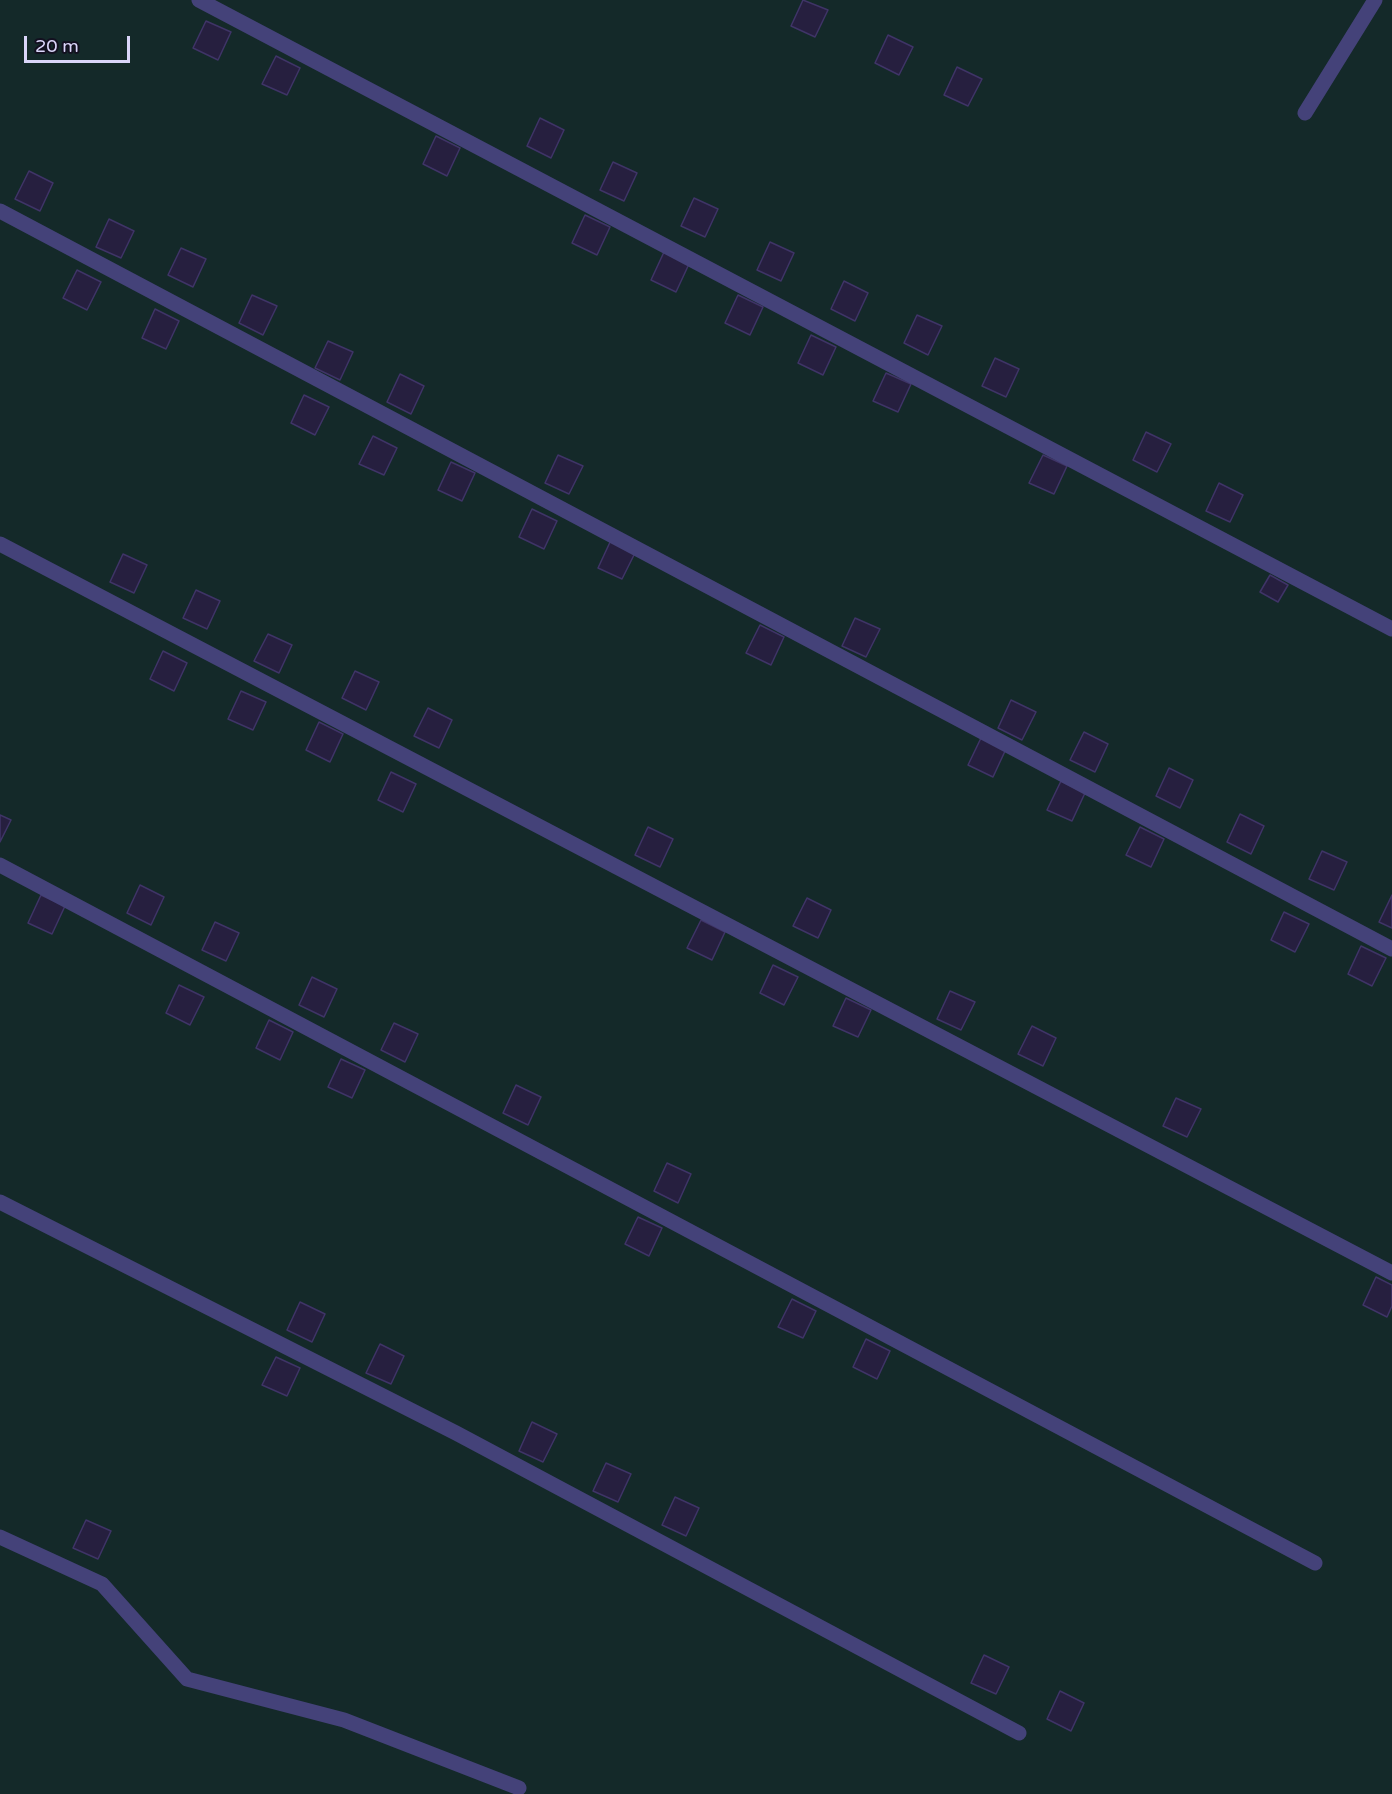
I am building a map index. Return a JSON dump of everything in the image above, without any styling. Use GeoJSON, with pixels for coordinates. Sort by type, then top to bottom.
{"type":"FeatureCollection","features":[{"type":"Feature","properties":{"kind":"lane"},"geometry":{"type":"LineString","coordinates":[[199,0],[1392,629]]}},
{"type":"Feature","properties":{"kind":"lane"},"geometry":{"type":"LineString","coordinates":[[1305,113],[1375,0]]}},
{"type":"Feature","properties":{"kind":"lane"},"geometry":{"type":"LineString","coordinates":[[0,211],[1392,949]]}},
{"type":"Feature","properties":{"kind":"lane"},"geometry":{"type":"LineString","coordinates":[[0,544],[1392,1273]]}},
{"type":"Feature","properties":{"kind":"lane"},"geometry":{"type":"LineString","coordinates":[[0,865],[1315,1563]]}},
{"type":"Feature","properties":{"kind":"lane"},"geometry":{"type":"LineString","coordinates":[[0,1202],[456,1432],[1019,1733]]}},
{"type":"Feature","properties":{"kind":"lane"},"geometry":{"type":"LineString","coordinates":[[0,1537],[102,1584],[187,1679],[344,1720],[519,1788]]}},
{"type":"Feature","properties":{"kind":"green space"},"geometry":{"type":"Polygon","coordinates":[[[0,0],[1392,0],[1392,1794],[0,1794],[0,0]]]}},
{"type":"Feature","properties":{"kind":"building"},"geometry":{"type":"Polygon","coordinates":[[[803,0],[828,10],[815,37],[791,26],[803,0]]]}},
{"type":"Feature","properties":{"kind":"building"},"geometry":{"type":"Polygon","coordinates":[[[206,21],[231,32],[218,60],[193,48],[206,21]]]}},
{"type":"Feature","properties":{"kind":"building"},"geometry":{"type":"Polygon","coordinates":[[[888,35],[913,47],[899,75],[875,63],[888,35]]]}},
{"type":"Feature","properties":{"kind":"building"},"geometry":{"type":"Polygon","coordinates":[[[276,56],[300,68],[287,95],[262,84],[276,56]]]}},
{"type":"Feature","properties":{"kind":"building"},"geometry":{"type":"Polygon","coordinates":[[[957,67],[982,79],[968,106],[944,95],[957,67]]]}},
{"type":"Feature","properties":{"kind":"building"},"geometry":{"type":"Polygon","coordinates":[[[540,118],[564,130],[551,158],[527,146],[540,118]]]}},
{"type":"Feature","properties":{"kind":"building"},"geometry":{"type":"Polygon","coordinates":[[[436,136],[460,148],[447,176],[423,164],[436,136]]]}},
{"type":"Feature","properties":{"kind":"building"},"geometry":{"type":"Polygon","coordinates":[[[613,162],[637,173],[624,201],[600,190],[613,162]]]}},
{"type":"Feature","properties":{"kind":"building"},"geometry":{"type":"Polygon","coordinates":[[[29,171],[53,183],[40,211],[15,199],[29,171]]]}},
{"type":"Feature","properties":{"kind":"building"},"geometry":{"type":"Polygon","coordinates":[[[694,198],[718,209],[705,237],[681,226],[694,198]]]}},
{"type":"Feature","properties":{"kind":"building"},"geometry":{"type":"Polygon","coordinates":[[[585,215],[610,227],[597,255],[572,243],[585,215]]]}},
{"type":"Feature","properties":{"kind":"building"},"geometry":{"type":"Polygon","coordinates":[[[109,219],[134,231],[121,258],[96,247],[109,219]]]}},
{"type":"Feature","properties":{"kind":"building"},"geometry":{"type":"Polygon","coordinates":[[[770,242],[794,253],[781,281],[757,270],[770,242]]]}},
{"type":"Feature","properties":{"kind":"building"},"geometry":{"type":"Polygon","coordinates":[[[181,248],[206,259],[193,287],[168,275],[181,248]]]}},
{"type":"Feature","properties":{"kind":"building"},"geometry":{"type":"Polygon","coordinates":[[[664,252],[689,264],[676,292],[651,280],[664,252]]]}},
{"type":"Feature","properties":{"kind":"building"},"geometry":{"type":"Polygon","coordinates":[[[77,270],[101,282],[87,310],[63,298],[77,270]]]}},
{"type":"Feature","properties":{"kind":"building"},"geometry":{"type":"Polygon","coordinates":[[[844,281],[868,293],[855,321],[831,309],[844,281]]]}},
{"type":"Feature","properties":{"kind":"building"},"geometry":{"type":"Polygon","coordinates":[[[252,295],[277,306],[263,335],[239,323],[252,295]]]}},
{"type":"Feature","properties":{"kind":"building"},"geometry":{"type":"Polygon","coordinates":[[[738,295],[763,307],[750,335],[725,323],[738,295]]]}},
{"type":"Feature","properties":{"kind":"building"},"geometry":{"type":"Polygon","coordinates":[[[155,309],[179,321],[166,349],[142,338],[155,309]]]}},
{"type":"Feature","properties":{"kind":"building"},"geometry":{"type":"Polygon","coordinates":[[[917,315],[942,326],[928,355],[904,343],[917,315]]]}},
{"type":"Feature","properties":{"kind":"building"},"geometry":{"type":"Polygon","coordinates":[[[811,335],[836,347],[823,375],[798,363],[811,335]]]}},
{"type":"Feature","properties":{"kind":"building"},"geometry":{"type":"Polygon","coordinates":[[[328,341],[353,352],[340,380],[315,368],[328,341]]]}},
{"type":"Feature","properties":{"kind":"building"},"geometry":{"type":"Polygon","coordinates":[[[995,358],[1019,369],[1006,397],[982,386],[995,358]]]}},
{"type":"Feature","properties":{"kind":"building"},"geometry":{"type":"Polygon","coordinates":[[[886,373],[911,384],[898,412],[873,401],[886,373]]]}},
{"type":"Feature","properties":{"kind":"building"},"geometry":{"type":"Polygon","coordinates":[[[400,374],[424,386],[411,414],[387,402],[400,374]]]}},
{"type":"Feature","properties":{"kind":"building"},"geometry":{"type":"Polygon","coordinates":[[[304,395],[329,407],[315,435],[291,423],[304,395]]]}},
{"type":"Feature","properties":{"kind":"building"},"geometry":{"type":"Polygon","coordinates":[[[1146,432],[1171,444],[1157,472],[1133,460],[1146,432]]]}},
{"type":"Feature","properties":{"kind":"building"},"geometry":{"type":"Polygon","coordinates":[[[373,436],[397,448],[384,475],[359,464],[373,436]]]}},
{"type":"Feature","properties":{"kind":"building"},"geometry":{"type":"Polygon","coordinates":[[[558,455],[583,466],[569,494],[545,483],[558,455]]]}},
{"type":"Feature","properties":{"kind":"building"},"geometry":{"type":"Polygon","coordinates":[[[1043,455],[1067,466],[1054,494],[1029,483],[1043,455]]]}},
{"type":"Feature","properties":{"kind":"building"},"geometry":{"type":"Polygon","coordinates":[[[451,462],[475,473],[462,501],[438,490],[451,462]]]}},
{"type":"Feature","properties":{"kind":"building"},"geometry":{"type":"Polygon","coordinates":[[[1219,483],[1243,495],[1230,522],[1206,511],[1219,483]]]}},
{"type":"Feature","properties":{"kind":"building"},"geometry":{"type":"Polygon","coordinates":[[[532,509],[557,521],[544,549],[519,537],[532,509]]]}},
{"type":"Feature","properties":{"kind":"building"},"geometry":{"type":"Polygon","coordinates":[[[611,540],[636,551],[622,579],[598,568],[611,540]]]}},
{"type":"Feature","properties":{"kind":"building"},"geometry":{"type":"Polygon","coordinates":[[[123,554],[147,565],[134,593],[110,582],[123,554]]]}},
{"type":"Feature","properties":{"kind":"building"},"geometry":{"type":"Polygon","coordinates":[[[1270,575],[1288,585],[1278,602],[1260,592],[1270,575]]]}},
{"type":"Feature","properties":{"kind":"building"},"geometry":{"type":"Polygon","coordinates":[[[196,590],[220,601],[207,629],[183,618],[196,590]]]}},
{"type":"Feature","properties":{"kind":"building"},"geometry":{"type":"Polygon","coordinates":[[[855,618],[880,629],[866,657],[842,646],[855,618]]]}},
{"type":"Feature","properties":{"kind":"building"},"geometry":{"type":"Polygon","coordinates":[[[760,625],[784,637],[771,665],[746,653],[760,625]]]}},
{"type":"Feature","properties":{"kind":"building"},"geometry":{"type":"Polygon","coordinates":[[[268,634],[292,645],[279,673],[254,661],[268,634]]]}},
{"type":"Feature","properties":{"kind":"building"},"geometry":{"type":"Polygon","coordinates":[[[163,651],[187,663],[174,691],[150,679],[163,651]]]}},
{"type":"Feature","properties":{"kind":"building"},"geometry":{"type":"Polygon","coordinates":[[[355,671],[379,682],[366,710],[342,698],[355,671]]]}},
{"type":"Feature","properties":{"kind":"building"},"geometry":{"type":"Polygon","coordinates":[[[241,691],[266,702],[253,730],[228,719],[241,691]]]}},
{"type":"Feature","properties":{"kind":"building"},"geometry":{"type":"Polygon","coordinates":[[[1011,700],[1036,712],[1022,740],[998,728],[1011,700]]]}},
{"type":"Feature","properties":{"kind":"building"},"geometry":{"type":"Polygon","coordinates":[[[428,708],[452,720],[439,748],[414,736],[428,708]]]}},
{"type":"Feature","properties":{"kind":"building"},"geometry":{"type":"Polygon","coordinates":[[[319,722],[343,734],[330,762],[306,750],[319,722]]]}},
{"type":"Feature","properties":{"kind":"building"},"geometry":{"type":"Polygon","coordinates":[[[1084,732],[1108,744],[1095,772],[1070,760],[1084,732]]]}},
{"type":"Feature","properties":{"kind":"building"},"geometry":{"type":"Polygon","coordinates":[[[981,738],[1006,749],[993,777],[968,765],[981,738]]]}},
{"type":"Feature","properties":{"kind":"building"},"geometry":{"type":"Polygon","coordinates":[[[1169,768],[1193,780],[1180,808],[1156,796],[1169,768]]]}},
{"type":"Feature","properties":{"kind":"building"},"geometry":{"type":"Polygon","coordinates":[[[391,772],[416,784],[403,812],[378,800],[391,772]]]}},
{"type":"Feature","properties":{"kind":"building"},"geometry":{"type":"Polygon","coordinates":[[[1061,781],[1085,793],[1072,821],[1047,810],[1061,781]]]}},
{"type":"Feature","properties":{"kind":"building"},"geometry":{"type":"Polygon","coordinates":[[[1240,814],[1264,826],[1251,854],[1227,842],[1240,814]]]}},
{"type":"Feature","properties":{"kind":"building"},"geometry":{"type":"Polygon","coordinates":[[[0,815],[11,820],[0,842],[0,815]]]}},
{"type":"Feature","properties":{"kind":"building"},"geometry":{"type":"Polygon","coordinates":[[[648,827],[673,839],[660,867],[635,855],[648,827]]]}},
{"type":"Feature","properties":{"kind":"building"},"geometry":{"type":"Polygon","coordinates":[[[1140,827],[1164,839],[1151,867],[1126,855],[1140,827]]]}},
{"type":"Feature","properties":{"kind":"building"},"geometry":{"type":"Polygon","coordinates":[[[1322,851],[1347,862],[1334,890],[1309,879],[1322,851]]]}},
{"type":"Feature","properties":{"kind":"building"},"geometry":{"type":"Polygon","coordinates":[[[140,885],[164,897],[151,925],[127,913],[140,885]]]}},
{"type":"Feature","properties":{"kind":"building"},"geometry":{"type":"Polygon","coordinates":[[[41,895],[65,906],[52,934],[28,923],[41,895]]]}},
{"type":"Feature","properties":{"kind":"building"},"geometry":{"type":"Polygon","coordinates":[[[1392,895],[1392,928],[1379,922],[1392,895]]]}},
{"type":"Feature","properties":{"kind":"building"},"geometry":{"type":"Polygon","coordinates":[[[807,898],[831,910],[818,938],[793,926],[807,898]]]}},
{"type":"Feature","properties":{"kind":"building"},"geometry":{"type":"Polygon","coordinates":[[[1284,912],[1309,924],[1295,952],[1271,940],[1284,912]]]}},
{"type":"Feature","properties":{"kind":"building"},"geometry":{"type":"Polygon","coordinates":[[[701,920],[725,932],[712,960],[687,948],[701,920]]]}},
{"type":"Feature","properties":{"kind":"building"},"geometry":{"type":"Polygon","coordinates":[[[215,922],[239,933],[226,961],[202,950],[215,922]]]}},
{"type":"Feature","properties":{"kind":"building"},"geometry":{"type":"Polygon","coordinates":[[[1361,946],[1386,958],[1372,986],[1348,974],[1361,946]]]}},
{"type":"Feature","properties":{"kind":"building"},"geometry":{"type":"Polygon","coordinates":[[[773,965],[798,977],[784,1005],[760,993],[773,965]]]}},
{"type":"Feature","properties":{"kind":"building"},"geometry":{"type":"Polygon","coordinates":[[[312,977],[337,989],[324,1017],[299,1005],[312,977]]]}},
{"type":"Feature","properties":{"kind":"building"},"geometry":{"type":"Polygon","coordinates":[[[179,985],[204,997],[190,1025],[166,1013],[179,985]]]}},
{"type":"Feature","properties":{"kind":"building"},"geometry":{"type":"Polygon","coordinates":[[[950,991],[975,1002],[961,1030],[937,1019],[950,991]]]}},
{"type":"Feature","properties":{"kind":"building"},"geometry":{"type":"Polygon","coordinates":[[[846,998],[871,1010],[858,1037],[833,1026],[846,998]]]}},
{"type":"Feature","properties":{"kind":"building"},"geometry":{"type":"Polygon","coordinates":[[[269,1020],[293,1032],[280,1060],[256,1048],[269,1020]]]}},
{"type":"Feature","properties":{"kind":"building"},"geometry":{"type":"Polygon","coordinates":[[[394,1023],[418,1034],[405,1062],[381,1050],[394,1023]]]}},
{"type":"Feature","properties":{"kind":"building"},"geometry":{"type":"Polygon","coordinates":[[[1032,1026],[1056,1038],[1043,1066],[1018,1054],[1032,1026]]]}},
{"type":"Feature","properties":{"kind":"building"},"geometry":{"type":"Polygon","coordinates":[[[341,1059],[365,1070],[352,1098],[328,1087],[341,1059]]]}},
{"type":"Feature","properties":{"kind":"building"},"geometry":{"type":"Polygon","coordinates":[[[516,1085],[541,1097],[528,1125],[503,1113],[516,1085]]]}},
{"type":"Feature","properties":{"kind":"building"},"geometry":{"type":"Polygon","coordinates":[[[1176,1098],[1201,1109],[1187,1137],[1163,1126],[1176,1098]]]}},
{"type":"Feature","properties":{"kind":"building"},"geometry":{"type":"Polygon","coordinates":[[[667,1163],[691,1174],[678,1203],[654,1191],[667,1163]]]}},
{"type":"Feature","properties":{"kind":"building"},"geometry":{"type":"Polygon","coordinates":[[[638,1217],[662,1228],[649,1256],[625,1244],[638,1217]]]}},
{"type":"Feature","properties":{"kind":"building"},"geometry":{"type":"Polygon","coordinates":[[[1376,1277],[1392,1285],[1392,1306],[1387,1317],[1363,1305],[1376,1277]]]}},
{"type":"Feature","properties":{"kind":"building"},"geometry":{"type":"Polygon","coordinates":[[[792,1299],[816,1311],[803,1338],[778,1327],[792,1299]]]}},
{"type":"Feature","properties":{"kind":"building"},"geometry":{"type":"Polygon","coordinates":[[[300,1302],[325,1314],[312,1342],[287,1330],[300,1302]]]}},
{"type":"Feature","properties":{"kind":"building"},"geometry":{"type":"Polygon","coordinates":[[[866,1339],[890,1351],[877,1379],[853,1367],[866,1339]]]}},
{"type":"Feature","properties":{"kind":"building"},"geometry":{"type":"Polygon","coordinates":[[[380,1344],[404,1356],[391,1384],[366,1373],[380,1344]]]}},
{"type":"Feature","properties":{"kind":"building"},"geometry":{"type":"Polygon","coordinates":[[[276,1357],[300,1368],[287,1396],[262,1385],[276,1357]]]}},
{"type":"Feature","properties":{"kind":"building"},"geometry":{"type":"Polygon","coordinates":[[[532,1422],[557,1434],[543,1462],[519,1451],[532,1422]]]}},
{"type":"Feature","properties":{"kind":"building"},"geometry":{"type":"Polygon","coordinates":[[[606,1463],[631,1474],[618,1502],[593,1491],[606,1463]]]}},
{"type":"Feature","properties":{"kind":"building"},"geometry":{"type":"Polygon","coordinates":[[[675,1497],[699,1508],[686,1536],[662,1525],[675,1497]]]}},
{"type":"Feature","properties":{"kind":"building"},"geometry":{"type":"Polygon","coordinates":[[[86,1520],[111,1531],[98,1559],[73,1548],[86,1520]]]}},
{"type":"Feature","properties":{"kind":"building"},"geometry":{"type":"Polygon","coordinates":[[[984,1655],[1009,1667],[996,1694],[971,1683],[984,1655]]]}},
{"type":"Feature","properties":{"kind":"building"},"geometry":{"type":"Polygon","coordinates":[[[1060,1691],[1084,1703],[1071,1731],[1047,1719],[1060,1691]]]}}]}
